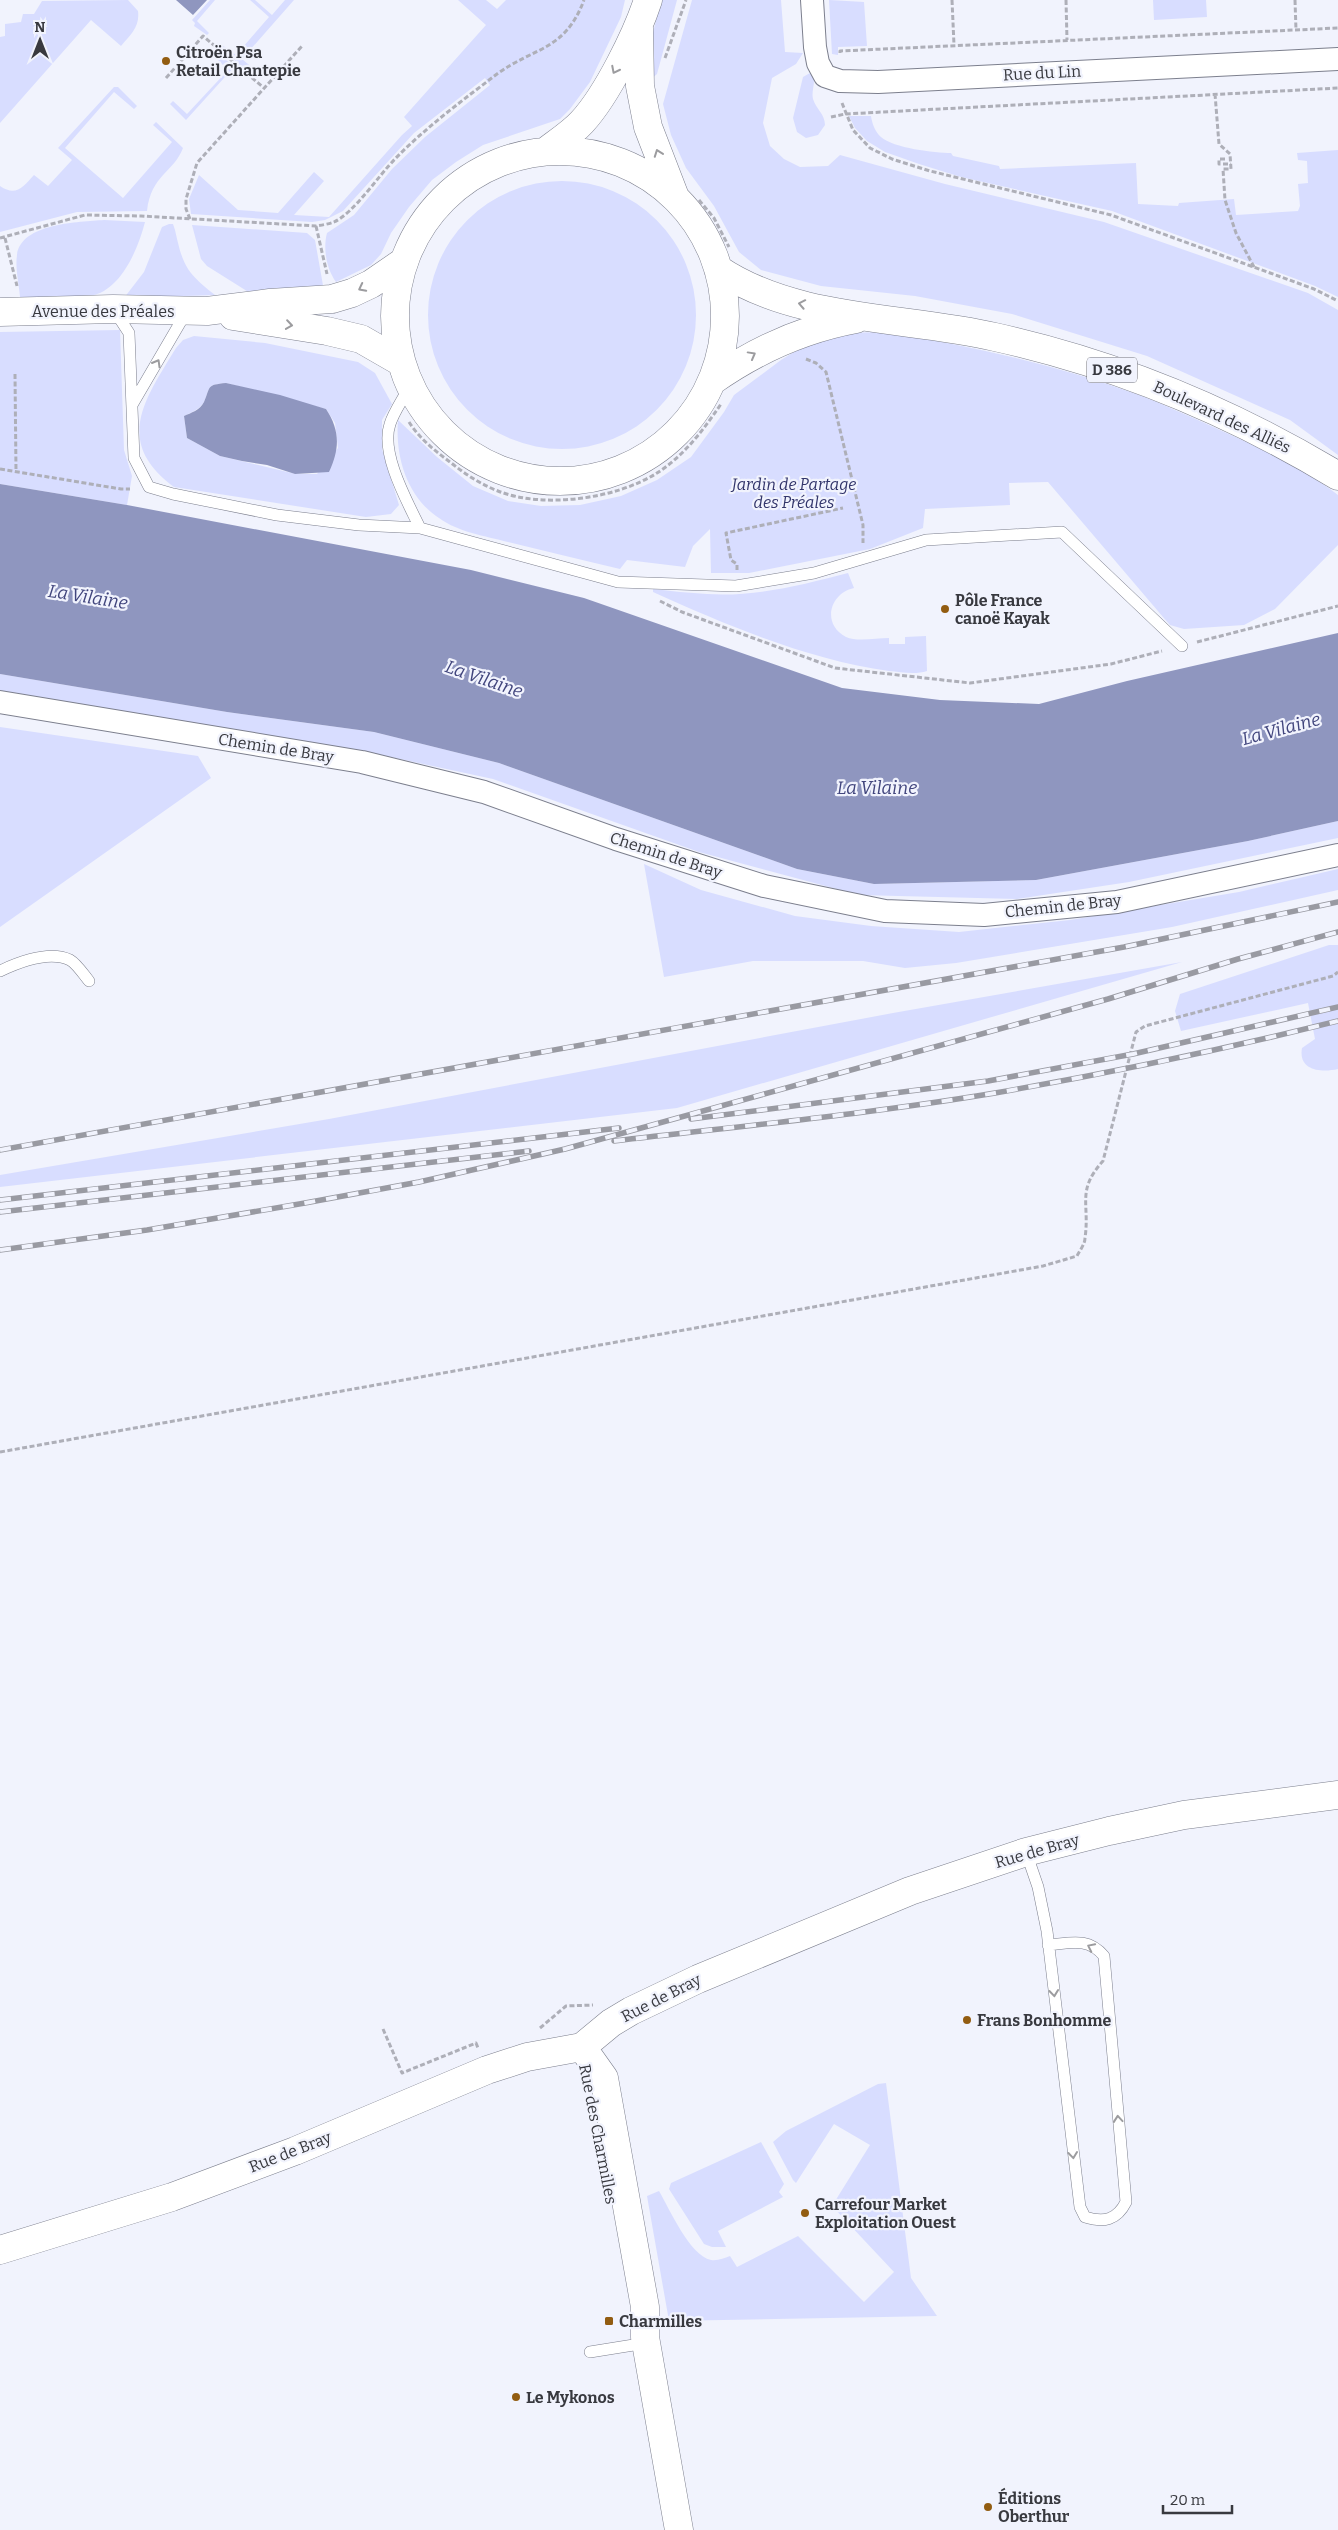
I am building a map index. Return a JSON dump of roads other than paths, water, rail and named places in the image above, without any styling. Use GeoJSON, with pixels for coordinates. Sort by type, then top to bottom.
{"type":"FeatureCollection","features":[{"type":"Feature","properties":{"kind":"main road"},"geometry":{"type":"LineString","coordinates":[[546,151],[582,122],[592,109],[639,27],[648,0]]}},
{"type":"Feature","properties":{"kind":"main road"},"geometry":{"type":"LineString","coordinates":[[639,27],[640,86],[648,127],[686,198],[701,231],[725,259],[735,280],[787,301],[867,317]]}},
{"type":"Feature","properties":{"kind":"main road"},"geometry":{"type":"LineString","coordinates":[[686,198],[629,166],[584,153],[546,151],[500,162],[478,172],[458,186],[425,220],[403,262],[397,287],[396,337],[406,373],[422,407],[438,427],[456,444],[477,458],[500,469],[524,476],[575,480],[600,476],[624,468],[646,456],[667,441],[685,424],[700,403],[718,390],[753,354],[805,331],[867,317]]}},
{"type":"Feature","properties":{"kind":"main road"},"geometry":{"type":"LineString","coordinates":[[718,390],[719,359],[724,329],[723,291],[725,259]]}},
{"type":"Feature","properties":{"kind":"main road","name":"Avenue des Préales"},"geometry":{"type":"LineString","coordinates":[[197,311],[270,303],[332,299],[352,293],[371,284],[403,262]]}},
{"type":"Feature","properties":{"kind":"main road","name":"Avenue des Préales"},"geometry":{"type":"LineString","coordinates":[[0,312],[113,309],[197,311],[327,331],[361,339],[406,373]]}},
{"type":"Feature","properties":{"kind":"main road","name":"Boulevard des Alliés"},"geometry":{"type":"LineString","coordinates":[[867,317],[954,327],[1039,348],[1106,368],[1182,396],[1244,424],[1295,450],[1338,476]]}},
{"type":"Feature","properties":{"kind":"main road","name":"Rue de Bray"},"geometry":{"type":"LineString","coordinates":[[0,2250],[172,2197],[295,2151],[487,2070],[527,2057],[582,2048],[624,2015],[698,1979],[910,1891],[1026,1852],[1109,1831],[1184,1816],[1338,1795]]}},
{"type":"Feature","properties":{"kind":"main road","name":"Rue des Charmilles"},"geometry":{"type":"LineString","coordinates":[[582,2048],[585,2084],[635,2310],[646,2340],[679,2530]]}},
{"type":"Feature","properties":{"kind":"street","name":"Rue du Lin"},"geometry":{"type":"LineString","coordinates":[[812,0],[818,63],[826,76],[840,81],[887,81],[1338,59]]}},
{"type":"Feature","properties":{"kind":"street","name":"Chemin de Bray"},"geometry":{"type":"LineString","coordinates":[[6,706],[362,762],[484,792],[616,839],[764,886],[885,912],[984,915],[1117,902],[1338,855]]}},
{"type":"Feature","properties":{"kind":"lane"},"geometry":{"type":"LineString","coordinates":[[113,309],[129,333],[134,458],[149,487],[172,494],[276,515],[359,525],[420,528],[618,582],[736,586],[814,573],[926,540],[1062,532],[1182,646]]}},
{"type":"Feature","properties":{"kind":"lane"},"geometry":{"type":"LineString","coordinates":[[132,405],[197,311]]}},
{"type":"Feature","properties":{"kind":"lane"},"geometry":{"type":"LineString","coordinates":[[406,373],[395,414],[390,425],[390,459],[401,489],[420,528]]}},
{"type":"Feature","properties":{"kind":"lane"},"geometry":{"type":"LineString","coordinates":[[0,972],[42,956],[71,961],[90,980]]}},
{"type":"Feature","properties":{"kind":"lane"},"geometry":{"type":"LineString","coordinates":[[1026,1852],[1038,1887],[1048,1945],[1080,2207],[1085,2216],[1096,2221],[1113,2219],[1121,2212],[1126,2202],[1104,1956],[1095,1946],[1081,1942],[1048,1945]]}},
{"type":"Feature","properties":{"kind":"lane"},"geometry":{"type":"LineString","coordinates":[[590,2352],[646,2340]]}},
{"type":"Feature","properties":{"kind":"water"},"geometry":{"type":"Polygon","coordinates":[[[176,0],[207,0],[193,15],[176,0]]]}},
{"type":"Feature","properties":{"kind":"water"},"geometry":{"type":"Polygon","coordinates":[[[226,383],[280,395],[326,409],[334,424],[337,440],[333,464],[329,472],[295,474],[267,465],[220,456],[187,438],[184,416],[200,407],[210,387],[226,383]]]}},
{"type":"Feature","properties":{"kind":"water","name":"La Vilaine"},"geometry":{"type":"Polygon","coordinates":[[[0,484],[127,505],[471,570],[584,598],[842,688],[940,700],[1039,704],[1127,681],[1338,633],[1338,821],[1248,841],[1036,880],[874,884],[797,869],[499,763],[374,732],[227,712],[0,674],[0,484]]]}},
{"type":"Feature","properties":{"kind":"railway"},"geometry":{"type":"LineString","coordinates":[[0,1150],[1124,947],[1338,902]]}},
{"type":"Feature","properties":{"kind":"railway"},"geometry":{"type":"LineString","coordinates":[[0,1250],[147,1230],[305,1203],[419,1182],[565,1149],[1108,999],[1238,959],[1338,932]]}},
{"type":"Feature","properties":{"kind":"railway"},"geometry":{"type":"LineString","coordinates":[[691,1119],[988,1081],[1133,1054],[1338,1007]]}},
{"type":"Feature","properties":{"kind":"railway"},"geometry":{"type":"LineString","coordinates":[[614,1141],[853,1113],[995,1093],[1167,1060],[1338,1021]]}},
{"type":"Feature","properties":{"kind":"railway"},"geometry":{"type":"LineString","coordinates":[[0,1200],[619,1128]]}},
{"type":"Feature","properties":{"kind":"railway"},"geometry":{"type":"LineString","coordinates":[[0,1212],[529,1151]]}},
{"type":"Feature","properties":{"kind":"place","name":"Citroën Psa Retail Chantepie"},"geometry":{"type":"Point","coordinates":[166,61]}},
{"type":"Feature","properties":{"kind":"place","name":"Pôle France canoë Kayak"},"geometry":{"type":"Point","coordinates":[945,609]}},
{"type":"Feature","properties":{"kind":"place","name":"Frans Bonhomme"},"geometry":{"type":"Point","coordinates":[967,2020]}},
{"type":"Feature","properties":{"kind":"place","name":"Carrefour Market Exploitation Ouest"},"geometry":{"type":"Point","coordinates":[805,2213]}},
{"type":"Feature","properties":{"kind":"place","name":"Charmilles"},"geometry":{"type":"Point","coordinates":[609,2321]}},
{"type":"Feature","properties":{"kind":"place","name":"Le Mykonos"},"geometry":{"type":"Point","coordinates":[516,2397]}},
{"type":"Feature","properties":{"kind":"place","name":"Éditions Oberthur"},"geometry":{"type":"Point","coordinates":[988,2507]}},
{"type":"Feature","properties":{"kind":"park label","name":"Jardin de Partage des Préales"},"geometry":{"type":"Point","coordinates":[794,493]}}]}
